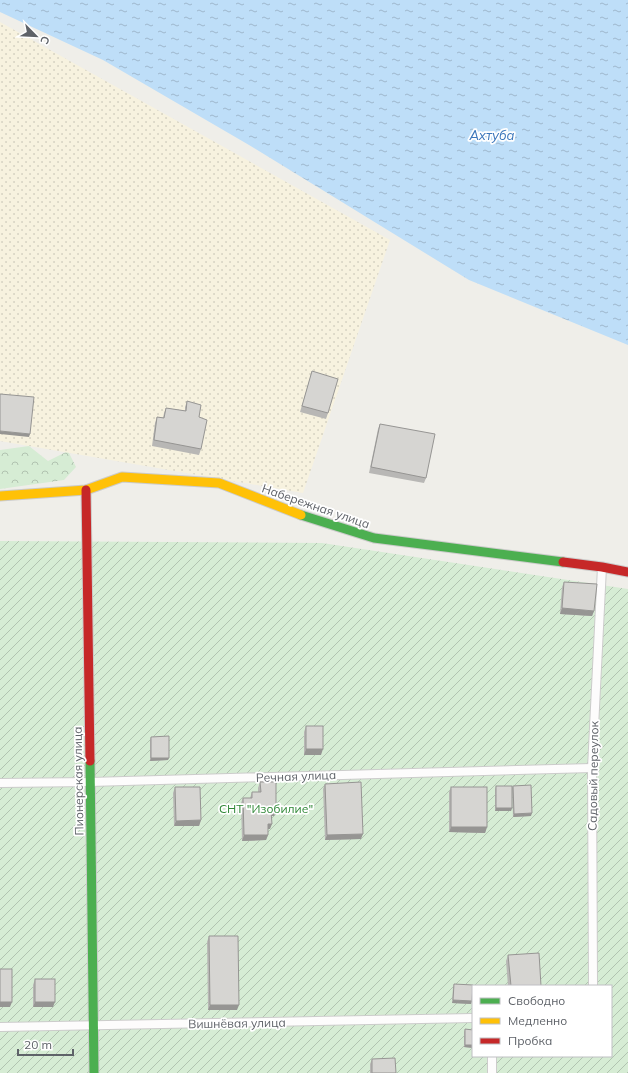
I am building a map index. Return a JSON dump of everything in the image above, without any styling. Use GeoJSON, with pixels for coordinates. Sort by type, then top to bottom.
{"type":"FeatureCollection","features":[{"type":"Feature","properties":{"kind":"street","name":"Набережная улица"},"geometry":{"type":"LineString","coordinates":[[0,496],[86,490],[122,477],[219,483],[304,516],[374,538],[602,567],[628,572]]}},
{"type":"Feature","properties":{"kind":"street","name":"Пионерская улица"},"geometry":{"type":"LineString","coordinates":[[86,490],[94,1073]]}},
{"type":"Feature","properties":{"kind":"lane","name":"Садовый переулок"},"geometry":{"type":"LineString","coordinates":[[593,985],[592,768],[602,567]]}},
{"type":"Feature","properties":{"kind":"lane","name":"Речная улица"},"geometry":{"type":"LineString","coordinates":[[0,783],[90,782],[592,768]]}},
{"type":"Feature","properties":{"kind":"lane","name":"Вишнёвая улица"},"geometry":{"type":"LineString","coordinates":[[0,1027],[472,1018]]}},
{"type":"Feature","properties":{"kind":"lane"},"geometry":{"type":"LineString","coordinates":[[492,1057],[492,1073]]}},
{"type":"Feature","properties":{"kind":"green space"},"geometry":{"type":"Polygon","coordinates":[[[29,446],[48,461],[68,451],[76,467],[64,480],[0,489],[0,450],[29,446]]]}},
{"type":"Feature","properties":{"kind":"green space","name":"СНТ \"Изобилие\""},"geometry":{"type":"Polygon","coordinates":[[[0,541],[322,543],[628,589],[628,1073],[0,1073],[0,541]]]}},
{"type":"Feature","properties":{"kind":"sand"},"geometry":{"type":"Polygon","coordinates":[[[0,22],[390,240],[303,493],[0,441],[0,22]]]}},
{"type":"Feature","properties":{"kind":"water","name":"Ахтуба"},"geometry":{"type":"Polygon","coordinates":[[[0,0],[628,0],[628,345],[469,280],[249,145],[103,60],[0,12],[0,0]]]}},
{"type":"Feature","properties":{"kind":"building"},"geometry":{"type":"Polygon","coordinates":[[[312,371],[338,379],[328,413],[302,406],[312,371]]]}},
{"type":"Feature","properties":{"kind":"building"},"geometry":{"type":"Polygon","coordinates":[[[0,394],[34,397],[30,434],[0,431],[0,394]]]}},
{"type":"Feature","properties":{"kind":"building"},"geometry":{"type":"Polygon","coordinates":[[[187,401],[201,405],[199,417],[207,420],[201,449],[154,440],[157,417],[164,418],[166,408],[186,411],[187,401]]]}},
{"type":"Feature","properties":{"kind":"building"},"geometry":{"type":"Polygon","coordinates":[[[380,424],[435,434],[426,478],[371,467],[380,424]]]}},
{"type":"Feature","properties":{"kind":"building"},"geometry":{"type":"Polygon","coordinates":[[[564,582],[597,584],[594,611],[562,608],[564,582]]]}},
{"type":"Feature","properties":{"kind":"building"},"geometry":{"type":"Polygon","coordinates":[[[306,726],[323,726],[323,749],[306,749],[306,726]]]}},
{"type":"Feature","properties":{"kind":"building"},"geometry":{"type":"Polygon","coordinates":[[[169,736],[169,758],[151,758],[151,737],[169,736]]]}},
{"type":"Feature","properties":{"kind":"building"},"geometry":{"type":"Polygon","coordinates":[[[260,782],[276,782],[276,811],[271,811],[272,824],[268,824],[268,835],[244,835],[243,798],[252,798],[252,792],[261,792],[260,782]]]}},
{"type":"Feature","properties":{"kind":"building"},"geometry":{"type":"Polygon","coordinates":[[[361,782],[363,834],[327,835],[325,784],[361,782]]]}},
{"type":"Feature","properties":{"kind":"building"},"geometry":{"type":"Polygon","coordinates":[[[531,785],[532,813],[514,814],[513,786],[531,785]]]}},
{"type":"Feature","properties":{"kind":"building"},"geometry":{"type":"Polygon","coordinates":[[[496,786],[512,786],[512,808],[496,808],[496,786]]]}},
{"type":"Feature","properties":{"kind":"building"},"geometry":{"type":"Polygon","coordinates":[[[175,787],[200,787],[201,820],[176,821],[175,787]]]}},
{"type":"Feature","properties":{"kind":"building"},"geometry":{"type":"Polygon","coordinates":[[[451,787],[487,787],[487,827],[451,827],[451,787]]]}},
{"type":"Feature","properties":{"kind":"building"},"geometry":{"type":"Polygon","coordinates":[[[209,936],[238,936],[239,1005],[210,1005],[209,936]]]}},
{"type":"Feature","properties":{"kind":"building"},"geometry":{"type":"Polygon","coordinates":[[[539,953],[541,985],[511,985],[508,955],[539,953]]]}},
{"type":"Feature","properties":{"kind":"building"},"geometry":{"type":"Polygon","coordinates":[[[0,969],[12,969],[12,1002],[0,1002],[0,969]]]}},
{"type":"Feature","properties":{"kind":"building"},"geometry":{"type":"Polygon","coordinates":[[[35,979],[55,979],[55,1002],[35,1002],[35,979]]]}},
{"type":"Feature","properties":{"kind":"building"},"geometry":{"type":"Polygon","coordinates":[[[454,984],[473,985],[472,1001],[453,1000],[454,984]]]}},
{"type":"Feature","properties":{"kind":"building"},"geometry":{"type":"Polygon","coordinates":[[[465,1029],[472,1030],[472,1045],[465,1045],[465,1029]]]}},
{"type":"Feature","properties":{"kind":"building"},"geometry":{"type":"Polygon","coordinates":[[[395,1058],[396,1073],[372,1073],[372,1059],[395,1058]]]}},
{"type":"Feature","properties":{"kind":"traffic: fast"},"geometry":{"type":"LineString","coordinates":[[301,515],[374,538],[563,562]]}},
{"type":"Feature","properties":{"kind":"traffic: fast"},"geometry":{"type":"LineString","coordinates":[[90,761],[94,1073]]}},
{"type":"Feature","properties":{"kind":"traffic: slow"},"geometry":{"type":"LineString","coordinates":[[0,496],[86,490],[122,477],[219,483],[301,515]]}},
{"type":"Feature","properties":{"kind":"traffic: jam"},"geometry":{"type":"LineString","coordinates":[[86,490],[90,761]]}},
{"type":"Feature","properties":{"kind":"traffic: jam"},"geometry":{"type":"LineString","coordinates":[[563,562],[628,572]]}}]}
